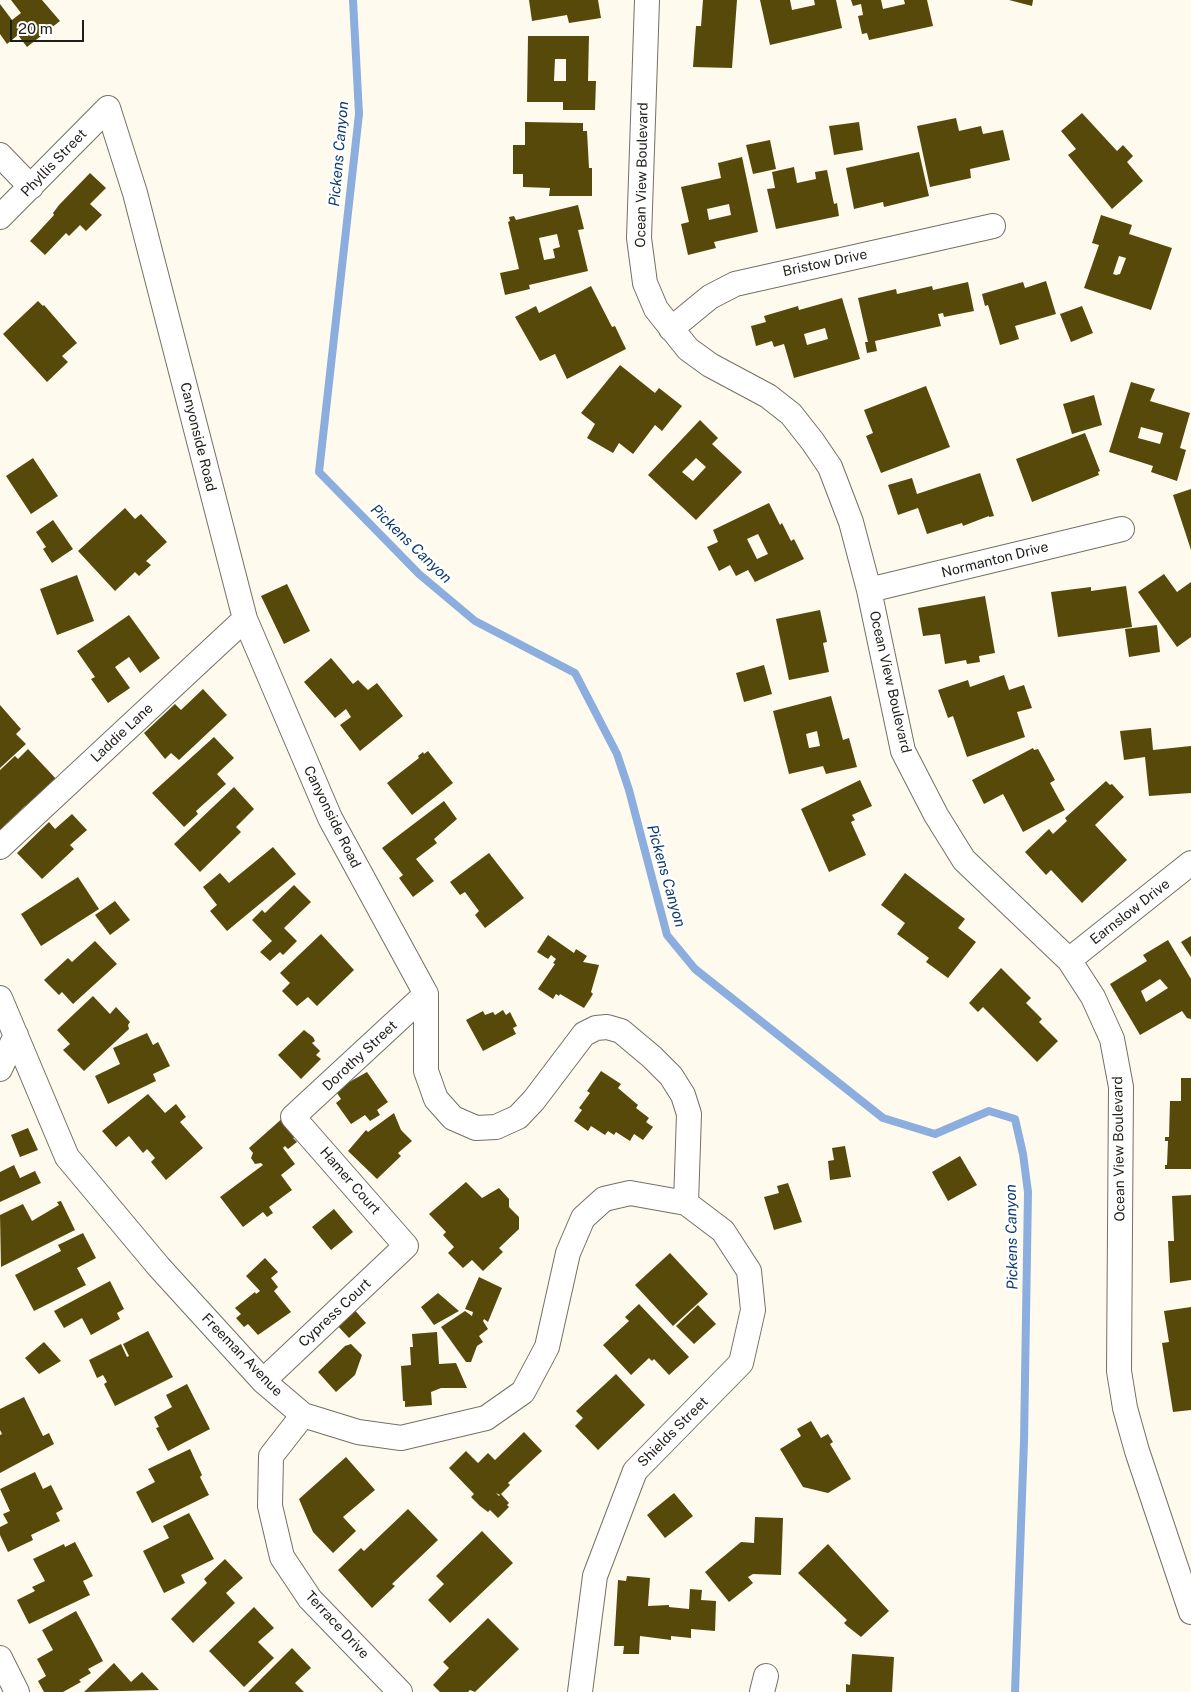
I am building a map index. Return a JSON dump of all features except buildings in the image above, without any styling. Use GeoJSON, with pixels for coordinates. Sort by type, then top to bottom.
{"type":"FeatureCollection","features":[{"type":"Feature","properties":{"kind":"street","name":"Ocean View Boulevard"},"geometry":{"type":"LineString","coordinates":[[648,0],[639,238],[645,283],[656,309],[688,349],[710,365],[768,396],[791,414],[830,467],[851,522],[869,590],[903,751],[936,815],[964,860],[1069,960],[1093,997],[1112,1039],[1120,1087],[1119,1371],[1125,1408],[1137,1451],[1191,1612]]}},
{"type":"Feature","properties":{"kind":"street","name":"Phyllis Street"},"geometry":{"type":"LineString","coordinates":[[0,217],[108,108]]}},
{"type":"Feature","properties":{"kind":"street","name":"Canyonside Road"},"geometry":{"type":"LineString","coordinates":[[108,108],[135,193],[245,619],[330,818],[426,994],[426,1072],[436,1099],[453,1118],[476,1128],[496,1127],[518,1117],[534,1100],[584,1034],[596,1028],[607,1027],[621,1031],[671,1076],[683,1095],[689,1114],[686,1203]]}},
{"type":"Feature","properties":{"kind":"street"},"geometry":{"type":"LineString","coordinates":[[0,154],[31,187]]}},
{"type":"Feature","properties":{"kind":"street","name":"Bristow Drive"},"geometry":{"type":"LineString","coordinates":[[671,329],[710,297],[735,284],[993,226]]}},
{"type":"Feature","properties":{"kind":"street","name":"Normanton Drive"},"geometry":{"type":"LineString","coordinates":[[869,590],[1122,529]]}},
{"type":"Feature","properties":{"kind":"street","name":"Laddie Lane"},"geometry":{"type":"LineString","coordinates":[[0,847],[245,619]]}},
{"type":"Feature","properties":{"kind":"street","name":"Earnslow Drive"},"geometry":{"type":"LineString","coordinates":[[1069,960],[1191,863]]}},
{"type":"Feature","properties":{"kind":"street","name":"Dorothy Street"},"geometry":{"type":"LineString","coordinates":[[293,1117],[426,994]]}},
{"type":"Feature","properties":{"kind":"street","name":"Freeman Avenue"},"geometry":{"type":"LineString","coordinates":[[0,998],[67,1157],[159,1267],[263,1380],[303,1415],[358,1432],[401,1438],[486,1418],[523,1392],[547,1347],[568,1253],[583,1218],[604,1199],[630,1193],[686,1203]]}},
{"type":"Feature","properties":{"kind":"street"},"geometry":{"type":"LineString","coordinates":[[0,1069],[16,1035]]}},
{"type":"Feature","properties":{"kind":"street","name":"Hamer Court"},"geometry":{"type":"LineString","coordinates":[[293,1117],[406,1246]]}},
{"type":"Feature","properties":{"kind":"street","name":"Shields Street"},"geometry":{"type":"LineString","coordinates":[[580,1692],[594,1576],[635,1471],[741,1363],[743,1354],[752,1310],[749,1272],[723,1231],[686,1203]]}},
{"type":"Feature","properties":{"kind":"street","name":"Cypress Court"},"geometry":{"type":"LineString","coordinates":[[263,1380],[406,1246]]}},
{"type":"Feature","properties":{"kind":"street","name":"Terrace Drive"},"geometry":{"type":"LineString","coordinates":[[303,1415],[271,1456],[270,1506],[282,1557],[310,1599],[400,1692]]}},
{"type":"Feature","properties":{"kind":"street"},"geometry":{"type":"LineString","coordinates":[[0,1658],[17,1692]]}},
{"type":"Feature","properties":{"kind":"waterway","name":"Pickens Canyon"},"geometry":{"type":"LineString","coordinates":[[353,0],[359,114],[319,472],[419,574],[475,621],[575,673],[617,754],[629,790],[667,935],[695,969],[883,1118],[935,1134],[989,1111],[1015,1119],[1023,1154],[1028,1192],[1024,1441],[1015,1692]]}}]}
